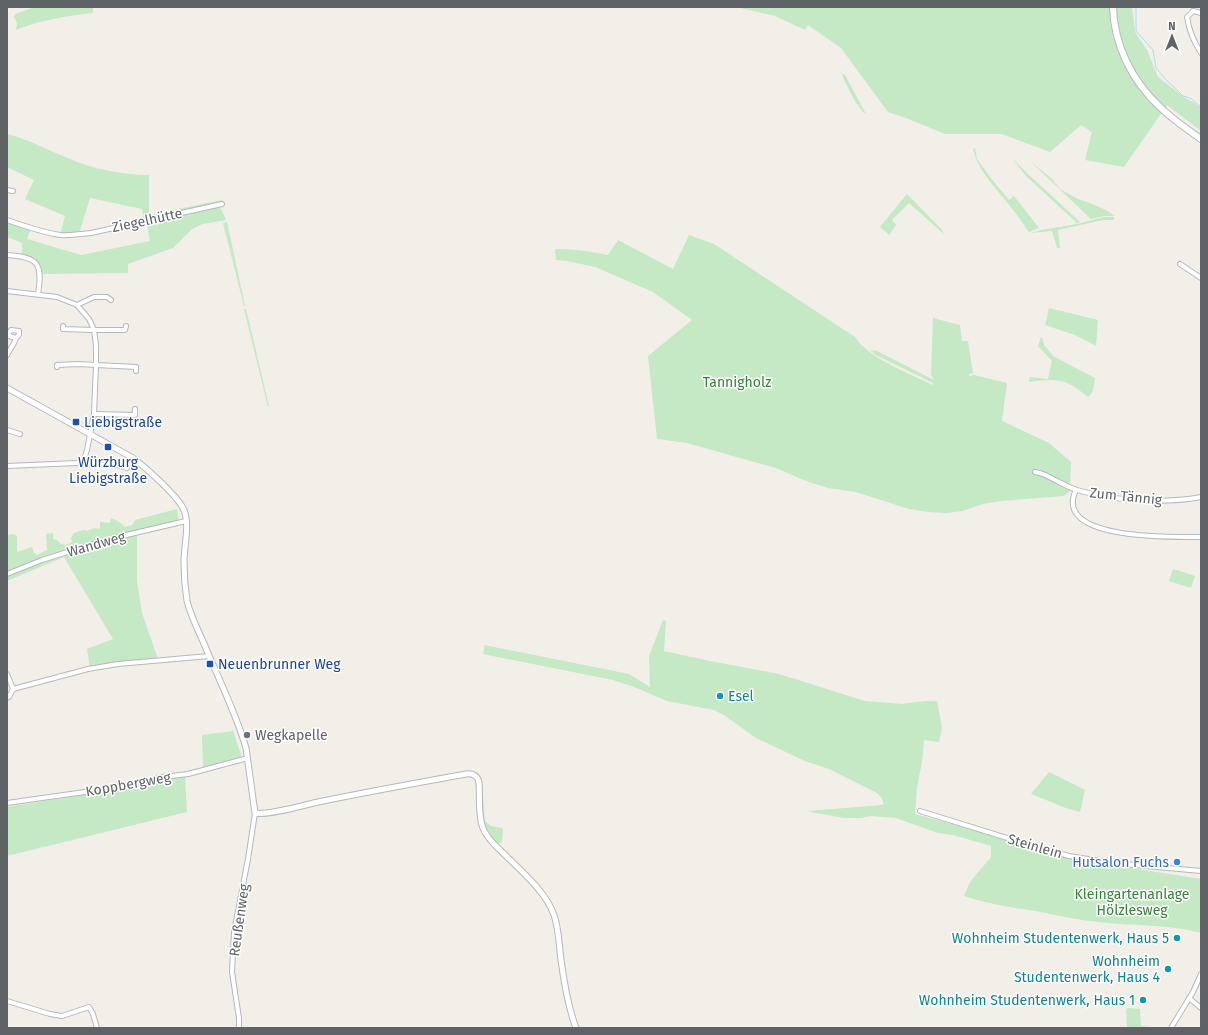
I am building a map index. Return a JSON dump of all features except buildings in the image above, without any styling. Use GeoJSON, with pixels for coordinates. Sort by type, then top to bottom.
{"type":"FeatureCollection","features":[{"type":"Feature","properties":{"kind":"main road"},"geometry":{"type":"LineString","coordinates":[[1113,7],[1118,40],[1136,80],[1161,109],[1201,139]]}},
{"type":"Feature","properties":{"kind":"street"},"geometry":{"type":"LineString","coordinates":[[1201,12],[1193,11],[1187,17],[1195,44],[1201,53]]}},
{"type":"Feature","properties":{"kind":"street"},"geometry":{"type":"LineString","coordinates":[[7,190],[13,191]]}},
{"type":"Feature","properties":{"kind":"street","name":"Ziegelhütte"},"geometry":{"type":"LineString","coordinates":[[7,220],[60,235],[72,235],[91,233],[222,204]]}},
{"type":"Feature","properties":{"kind":"street"},"geometry":{"type":"LineString","coordinates":[[7,255],[30,258],[34,261],[40,274],[38,294]]}},
{"type":"Feature","properties":{"kind":"street"},"geometry":{"type":"LineString","coordinates":[[1180,264],[1201,278]]}},
{"type":"Feature","properties":{"kind":"street"},"geometry":{"type":"LineString","coordinates":[[7,291],[57,297],[77,305],[89,319],[94,330],[96,345],[94,414],[86,456],[81,462]]}},
{"type":"Feature","properties":{"kind":"street"},"geometry":{"type":"LineString","coordinates":[[77,305],[94,297],[107,297],[111,300]]}},
{"type":"Feature","properties":{"kind":"street"},"geometry":{"type":"LineString","coordinates":[[63,326],[63,329],[94,330],[125,330],[126,326]]}},
{"type":"Feature","properties":{"kind":"street"},"geometry":{"type":"LineString","coordinates":[[7,355],[16,338]]}},
{"type":"Feature","properties":{"kind":"street"},"geometry":{"type":"LineString","coordinates":[[57,367],[57,365],[136,367],[136,371]]}},
{"type":"Feature","properties":{"kind":"street"},"geometry":{"type":"LineString","coordinates":[[7,388],[133,458],[169,491],[183,508],[186,521],[184,561],[187,601],[190,612],[240,728],[248,758],[255,813],[259,814],[271,812],[466,774],[473,774],[476,776],[479,783],[482,824],[485,833],[538,889],[547,900],[554,915],[558,931],[561,962],[568,999],[576,1028]]}},
{"type":"Feature","properties":{"kind":"street"},"geometry":{"type":"LineString","coordinates":[[94,414],[135,415],[135,409]]}},
{"type":"Feature","properties":{"kind":"street"},"geometry":{"type":"LineString","coordinates":[[7,430],[20,434]]}},
{"type":"Feature","properties":{"kind":"street"},"geometry":{"type":"LineString","coordinates":[[7,466],[81,462],[85,464],[117,465],[127,468]]}},
{"type":"Feature","properties":{"kind":"street","name":"Zum Tännig"},"geometry":{"type":"LineString","coordinates":[[1035,472],[1076,490],[1107,496],[1144,500],[1177,500],[1201,497]]}},
{"type":"Feature","properties":{"kind":"street","name":"Zum Tännig"},"geometry":{"type":"LineString","coordinates":[[1076,490],[1073,494],[1074,509],[1086,522],[1107,530],[1141,535],[1201,537]]}},
{"type":"Feature","properties":{"kind":"street","name":"Wandweg"},"geometry":{"type":"LineString","coordinates":[[7,574],[42,560],[80,548],[122,536],[186,521]]}},
{"type":"Feature","properties":{"kind":"street"},"geometry":{"type":"LineString","coordinates":[[13,689],[88,669],[118,664],[209,656]]}},
{"type":"Feature","properties":{"kind":"street"},"geometry":{"type":"LineString","coordinates":[[7,674],[13,689],[7,698]]}},
{"type":"Feature","properties":{"kind":"street","name":"Koppbergweg"},"geometry":{"type":"LineString","coordinates":[[7,803],[106,789],[162,777],[188,774],[248,758]]}},
{"type":"Feature","properties":{"kind":"street","name":"Steinlein"},"geometry":{"type":"LineString","coordinates":[[920,812],[1069,856],[1113,863],[1201,871]]}},
{"type":"Feature","properties":{"kind":"street","name":"Reußenweg"},"geometry":{"type":"LineString","coordinates":[[239,1028],[239,1018],[232,972],[234,932],[248,860],[255,813]]}},
{"type":"Feature","properties":{"kind":"street"},"geometry":{"type":"LineString","coordinates":[[1171,1028],[1195,989],[1201,974]]}},
{"type":"Feature","properties":{"kind":"street"},"geometry":{"type":"LineString","coordinates":[[1190,998],[1201,1008]]}},
{"type":"Feature","properties":{"kind":"street"},"geometry":{"type":"LineString","coordinates":[[7,1001],[50,1014],[62,1016],[89,1007],[93,1014],[97,1028]]}},
{"type":"Feature","properties":{"kind":"green space"},"geometry":{"type":"Polygon","coordinates":[[[35,7],[93,7],[93,13],[54,19],[16,30],[17,23],[14,17],[15,14],[35,7]]]}},
{"type":"Feature","properties":{"kind":"green space"},"geometry":{"type":"Polygon","coordinates":[[[736,7],[1132,7],[1135,32],[1147,50],[1158,77],[1184,97],[1201,107],[1201,131],[1167,105],[1124,167],[1085,160],[1092,132],[1081,125],[1050,152],[1002,134],[945,134],[888,112],[841,48],[808,25],[805,30],[775,16],[736,7]]]}},
{"type":"Feature","properties":{"kind":"green space"},"geometry":{"type":"Polygon","coordinates":[[[842,74],[845,75],[866,114],[856,102],[842,74]]]}},
{"type":"Feature","properties":{"kind":"green space"},"geometry":{"type":"Polygon","coordinates":[[[7,134],[39,145],[88,166],[119,173],[149,175],[149,215],[222,200],[223,202],[144,221],[142,209],[90,198],[79,234],[60,235],[65,216],[25,199],[34,180],[7,167],[7,134]]]}},
{"type":"Feature","properties":{"kind":"green space"},"geometry":{"type":"Polygon","coordinates":[[[975,148],[977,159],[990,177],[1009,200],[1014,196],[1039,228],[1029,232],[979,166],[973,149],[975,148]]]}},
{"type":"Feature","properties":{"kind":"green space"},"geometry":{"type":"Polygon","coordinates":[[[1011,157],[1080,222],[1077,223],[1026,176],[1011,157]]]}},
{"type":"Feature","properties":{"kind":"green space"},"geometry":{"type":"Polygon","coordinates":[[[1029,160],[1052,179],[1060,189],[1078,199],[1106,210],[1115,216],[1104,216],[1091,219],[1029,160]]]}},
{"type":"Feature","properties":{"kind":"green space"},"geometry":{"type":"Polygon","coordinates":[[[907,194],[942,230],[944,234],[909,203],[892,220],[896,225],[889,235],[880,227],[907,194]]]}},
{"type":"Feature","properties":{"kind":"green space"},"geometry":{"type":"Polygon","coordinates":[[[220,207],[226,220],[202,224],[191,230],[173,248],[128,264],[128,273],[43,274],[40,265],[34,258],[22,254],[22,243],[7,237],[7,223],[31,228],[27,239],[81,255],[150,241],[147,223],[220,207]]]}},
{"type":"Feature","properties":{"kind":"green space"},"geometry":{"type":"Polygon","coordinates":[[[1104,217],[1114,217],[1114,220],[1103,220],[1058,230],[1060,248],[1057,248],[1052,231],[1030,233],[1077,224],[1104,217]]]}},
{"type":"Feature","properties":{"kind":"green space"},"geometry":{"type":"Polygon","coordinates":[[[227,222],[245,306],[223,223],[227,222]]]}},
{"type":"Feature","properties":{"kind":"green space","name":"Tannigholz"},"geometry":{"type":"Polygon","coordinates":[[[689,235],[714,244],[855,337],[861,345],[879,359],[933,385],[933,383],[876,355],[870,350],[877,351],[934,380],[931,374],[933,318],[960,325],[962,341],[968,341],[973,373],[969,374],[969,376],[974,375],[1007,383],[1002,421],[1049,443],[1071,462],[1070,491],[1064,496],[1002,501],[983,504],[962,511],[946,513],[928,512],[909,509],[856,492],[828,488],[806,481],[776,468],[687,443],[657,439],[648,356],[692,320],[653,292],[595,267],[556,260],[555,249],[582,250],[608,255],[618,240],[673,269],[689,235]]]}},
{"type":"Feature","properties":{"kind":"green space"},"geometry":{"type":"Polygon","coordinates":[[[1049,308],[1098,320],[1096,346],[1075,335],[1045,325],[1049,308]]]}},
{"type":"Feature","properties":{"kind":"green space"},"geometry":{"type":"Polygon","coordinates":[[[244,309],[246,309],[268,407],[244,309]]]}},
{"type":"Feature","properties":{"kind":"green space"},"geometry":{"type":"Polygon","coordinates":[[[1041,337],[1044,345],[1053,356],[1095,378],[1093,391],[1088,397],[1073,386],[1061,381],[1047,380],[1029,382],[1030,377],[1048,379],[1052,361],[1038,346],[1041,337]]]}},
{"type":"Feature","properties":{"kind":"green space"},"geometry":{"type":"Polygon","coordinates":[[[177,509],[179,521],[120,535],[119,539],[137,535],[137,581],[142,613],[158,659],[90,668],[87,649],[113,639],[64,557],[7,581],[7,535],[13,534],[17,536],[17,552],[32,547],[34,553],[37,555],[47,550],[46,534],[53,533],[53,539],[66,545],[72,542],[71,538],[74,533],[83,530],[87,531],[94,528],[100,529],[100,522],[110,523],[111,518],[118,521],[125,527],[132,525],[135,520],[177,509]]]}},
{"type":"Feature","properties":{"kind":"green space"},"geometry":{"type":"Polygon","coordinates":[[[1173,569],[1195,576],[1191,588],[1169,581],[1173,569]]]}},
{"type":"Feature","properties":{"kind":"green space","name":"Kleingartenanlage Hölzlesweg"},"geometry":{"type":"Polygon","coordinates":[[[663,620],[666,621],[664,651],[779,674],[865,701],[902,704],[937,701],[942,728],[939,742],[924,740],[922,762],[917,787],[915,814],[1099,863],[1201,879],[1201,933],[1175,928],[1084,920],[1002,906],[964,896],[970,882],[991,857],[991,846],[953,835],[938,833],[896,818],[870,816],[861,818],[844,818],[807,811],[883,805],[883,801],[877,793],[829,769],[805,761],[756,738],[724,715],[714,710],[667,701],[613,680],[483,654],[484,645],[629,674],[650,687],[649,656],[663,620]]]}},
{"type":"Feature","properties":{"kind":"green space"},"geometry":{"type":"Polygon","coordinates":[[[233,731],[242,758],[203,769],[202,735],[233,731]]]}},
{"type":"Feature","properties":{"kind":"green space"},"geometry":{"type":"Polygon","coordinates":[[[1049,772],[1085,790],[1080,812],[1031,794],[1049,772]]]}},
{"type":"Feature","properties":{"kind":"green space"},"geometry":{"type":"Polygon","coordinates":[[[185,776],[187,812],[7,856],[7,807],[113,790],[157,779],[185,776]]]}},
{"type":"Feature","properties":{"kind":"green space"},"geometry":{"type":"Polygon","coordinates":[[[482,781],[485,821],[491,826],[502,828],[503,830],[502,842],[497,844],[487,832],[483,822],[482,781]]]}},
{"type":"Feature","properties":{"kind":"green space"},"geometry":{"type":"Polygon","coordinates":[[[1126,1009],[1140,1009],[1141,1026],[1149,1028],[1127,1028],[1126,1009]]]}},
{"type":"Feature","properties":{"kind":"waterway"},"geometry":{"type":"LineString","coordinates":[[1136,7],[1136,31],[1153,50],[1156,68],[1183,96],[1190,98],[1201,107]]}},
{"type":"Feature","properties":{"kind":"place","name":"Liebigstraße"},"geometry":{"type":"Point","coordinates":[76,422]}},
{"type":"Feature","properties":{"kind":"place","name":"Würzburg Liebigstraße"},"geometry":{"type":"Point","coordinates":[108,447]}},
{"type":"Feature","properties":{"kind":"place","name":"Neuenbrunner Weg"},"geometry":{"type":"Point","coordinates":[210,664]}},
{"type":"Feature","properties":{"kind":"place","name":"Esel"},"geometry":{"type":"Point","coordinates":[720,696]}},
{"type":"Feature","properties":{"kind":"place","name":"Wegkapelle"},"geometry":{"type":"Point","coordinates":[247,735]}},
{"type":"Feature","properties":{"kind":"place","name":"Hutsalon Fuchs"},"geometry":{"type":"Point","coordinates":[1177,862]}},
{"type":"Feature","properties":{"kind":"place","name":"Wohnheim Studentenwerk, Haus 5"},"geometry":{"type":"Point","coordinates":[1177,938]}},
{"type":"Feature","properties":{"kind":"place","name":"Wohnheim Studentenwerk, Haus 4"},"geometry":{"type":"Point","coordinates":[1168,969]}},
{"type":"Feature","properties":{"kind":"place","name":"Wohnheim Studentenwerk, Haus 1"},"geometry":{"type":"Point","coordinates":[1143,1000]}}]}
